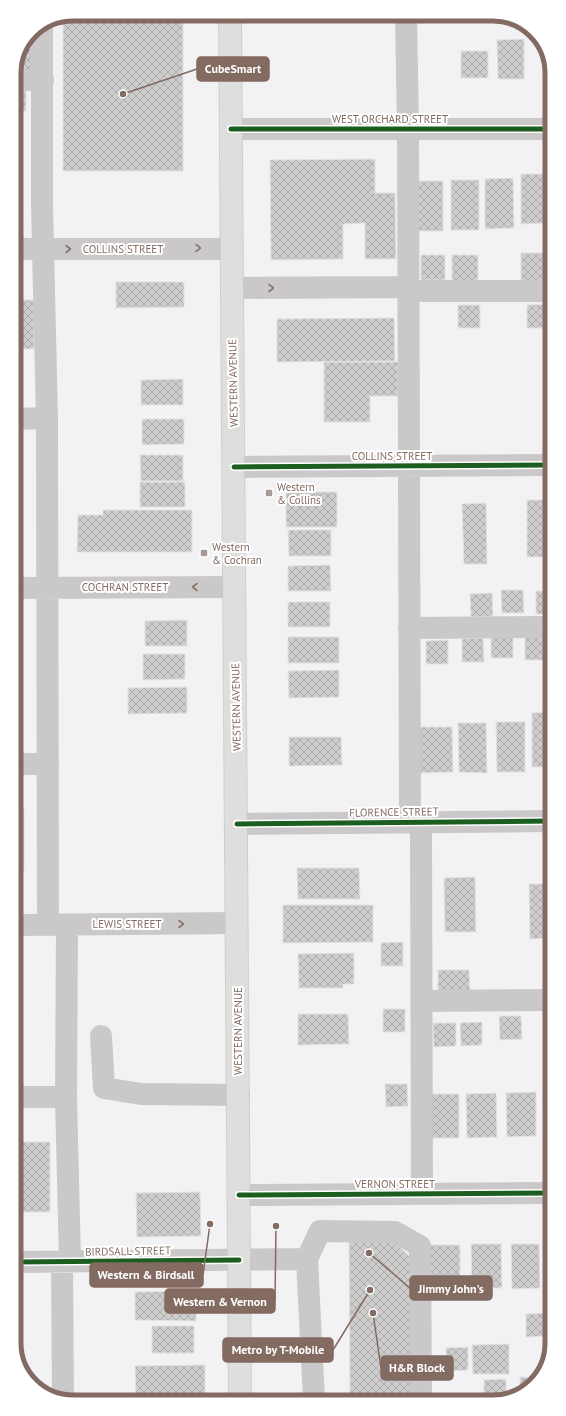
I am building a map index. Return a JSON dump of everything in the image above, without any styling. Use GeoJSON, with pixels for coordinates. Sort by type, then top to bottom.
{"type":"FeatureCollection","features":[{"type":"Feature","properties":{"kind":"main road","name":"WESTERN AVENUE"},"geometry":{"type":"LineString","coordinates":[[230,21],[240,1395]]}},
{"type":"Feature","properties":{"kind":"street"},"geometry":{"type":"LineString","coordinates":[[406,21],[408,129],[409,628],[422,1000],[422,1194]]}},
{"type":"Feature","properties":{"kind":"street"},"geometry":{"type":"LineString","coordinates":[[42,32],[43,249],[47,418],[48,764],[58,925],[66,1097],[66,1261],[63,1394]]}},
{"type":"Feature","properties":{"kind":"street"},"geometry":{"type":"LineString","coordinates":[[21,80],[43,80]]}},
{"type":"Feature","properties":{"kind":"street","name":"WEST ORCHARD STREET"},"geometry":{"type":"LineString","coordinates":[[231,129],[545,129]]}},
{"type":"Feature","properties":{"kind":"street","name":"COLLINS STREET"},"geometry":{"type":"LineString","coordinates":[[21,249],[232,249]]}},
{"type":"Feature","properties":{"kind":"street"},"geometry":{"type":"LineString","coordinates":[[232,288],[545,291]]}},
{"type":"Feature","properties":{"kind":"street"},"geometry":{"type":"LineString","coordinates":[[21,418],[47,418]]}},
{"type":"Feature","properties":{"kind":"street","name":"COLLINS STREET"},"geometry":{"type":"LineString","coordinates":[[234,467],[545,465]]}},
{"type":"Feature","properties":{"kind":"street","name":"COCHRAN STREET"},"geometry":{"type":"LineString","coordinates":[[21,588],[234,587]]}},
{"type":"Feature","properties":{"kind":"street"},"geometry":{"type":"LineString","coordinates":[[409,628],[545,627]]}},
{"type":"Feature","properties":{"kind":"street"},"geometry":{"type":"LineString","coordinates":[[21,764],[48,764]]}},
{"type":"Feature","properties":{"kind":"street","name":"FLORENCE STREET"},"geometry":{"type":"LineString","coordinates":[[237,824],[545,821]]}},
{"type":"Feature","properties":{"kind":"street","name":"LEWIS STREET"},"geometry":{"type":"LineString","coordinates":[[21,925],[237,923]]}},
{"type":"Feature","properties":{"kind":"street"},"geometry":{"type":"LineString","coordinates":[[422,1000],[545,1000]]}},
{"type":"Feature","properties":{"kind":"street"},"geometry":{"type":"LineString","coordinates":[[101,1036],[104,1088],[141,1094],[238,1095]]}},
{"type":"Feature","properties":{"kind":"street"},"geometry":{"type":"LineString","coordinates":[[21,1097],[66,1097]]}},
{"type":"Feature","properties":{"kind":"street","name":"VERNON STREET"},"geometry":{"type":"LineString","coordinates":[[239,1195],[545,1193]]}},
{"type":"Feature","properties":{"kind":"street"},"geometry":{"type":"LineString","coordinates":[[314,1395],[307,1259],[320,1231],[395,1232],[420,1246],[421,1395]]}},
{"type":"Feature","properties":{"kind":"street","name":"BIRDSALL STREET"},"geometry":{"type":"LineString","coordinates":[[21,1262],[307,1259]]}},
{"type":"Feature","properties":{"kind":"building"},"geometry":{"type":"Polygon","coordinates":[[[183,21],[183,171],[63,171],[63,22],[183,21]]]}},
{"type":"Feature","properties":{"kind":"building"},"geometry":{"type":"Polygon","coordinates":[[[524,39],[524,79],[498,79],[497,40],[524,39]]]}},
{"type":"Feature","properties":{"kind":"building"},"geometry":{"type":"Polygon","coordinates":[[[28,48],[33,48],[33,71],[21,70],[28,48]]]}},
{"type":"Feature","properties":{"kind":"building"},"geometry":{"type":"Polygon","coordinates":[[[461,51],[488,51],[488,78],[461,78],[461,51]]]}},
{"type":"Feature","properties":{"kind":"building"},"geometry":{"type":"Polygon","coordinates":[[[21,87],[26,87],[26,111],[21,111],[21,87]]]}},
{"type":"Feature","properties":{"kind":"building"},"geometry":{"type":"Polygon","coordinates":[[[375,159],[375,193],[395,193],[396,259],[365,259],[365,223],[343,224],[343,259],[271,260],[270,160],[375,159]]]}},
{"type":"Feature","properties":{"kind":"building"},"geometry":{"type":"Polygon","coordinates":[[[521,174],[545,174],[545,223],[521,224],[521,174]]]}},
{"type":"Feature","properties":{"kind":"building"},"geometry":{"type":"Polygon","coordinates":[[[513,178],[514,228],[485,229],[485,179],[513,178]]]}},
{"type":"Feature","properties":{"kind":"building"},"geometry":{"type":"Polygon","coordinates":[[[451,180],[479,180],[479,230],[451,230],[451,180]]]}},
{"type":"Feature","properties":{"kind":"building"},"geometry":{"type":"Polygon","coordinates":[[[414,181],[443,181],[443,231],[415,231],[414,181]]]}},
{"type":"Feature","properties":{"kind":"building"},"geometry":{"type":"Polygon","coordinates":[[[521,253],[545,253],[545,282],[521,282],[521,253]]]}},
{"type":"Feature","properties":{"kind":"building"},"geometry":{"type":"Polygon","coordinates":[[[421,255],[445,255],[445,280],[421,280],[421,255]]]}},
{"type":"Feature","properties":{"kind":"building"},"geometry":{"type":"Polygon","coordinates":[[[452,255],[478,255],[478,280],[452,281],[452,255]]]}},
{"type":"Feature","properties":{"kind":"building"},"geometry":{"type":"Polygon","coordinates":[[[116,282],[184,282],[184,307],[116,308],[116,282]]]}},
{"type":"Feature","properties":{"kind":"building"},"geometry":{"type":"Polygon","coordinates":[[[21,300],[34,300],[34,349],[21,349],[21,300]]]}},
{"type":"Feature","properties":{"kind":"building"},"geometry":{"type":"Polygon","coordinates":[[[545,304],[545,328],[527,328],[527,305],[545,304]]]}},
{"type":"Feature","properties":{"kind":"building"},"geometry":{"type":"Polygon","coordinates":[[[458,305],[480,305],[480,328],[458,328],[458,305]]]}},
{"type":"Feature","properties":{"kind":"building"},"geometry":{"type":"Polygon","coordinates":[[[394,318],[395,361],[277,362],[277,319],[394,318]]]}},
{"type":"Feature","properties":{"kind":"building"},"geometry":{"type":"Polygon","coordinates":[[[324,362],[398,362],[398,396],[370,396],[370,422],[324,422],[324,362]]]}},
{"type":"Feature","properties":{"kind":"building"},"geometry":{"type":"Polygon","coordinates":[[[183,379],[183,405],[141,405],[141,380],[183,379]]]}},
{"type":"Feature","properties":{"kind":"building"},"geometry":{"type":"Polygon","coordinates":[[[142,419],[184,419],[184,444],[142,445],[142,419]]]}},
{"type":"Feature","properties":{"kind":"building"},"geometry":{"type":"Polygon","coordinates":[[[140,455],[183,455],[183,481],[141,481],[140,455]]]}},
{"type":"Feature","properties":{"kind":"building"},"geometry":{"type":"Polygon","coordinates":[[[140,482],[185,482],[185,507],[140,507],[140,482]]]}},
{"type":"Feature","properties":{"kind":"building"},"geometry":{"type":"Polygon","coordinates":[[[286,492],[337,492],[337,527],[286,527],[286,492]]]}},
{"type":"Feature","properties":{"kind":"building"},"geometry":{"type":"Polygon","coordinates":[[[527,500],[545,500],[545,557],[527,557],[527,500]]]}},
{"type":"Feature","properties":{"kind":"building"},"geometry":{"type":"Polygon","coordinates":[[[486,503],[487,564],[464,564],[462,504],[486,503]]]}},
{"type":"Feature","properties":{"kind":"building"},"geometry":{"type":"Polygon","coordinates":[[[103,510],[192,510],[192,552],[77,552],[78,515],[103,515],[103,510]]]}},
{"type":"Feature","properties":{"kind":"building"},"geometry":{"type":"Polygon","coordinates":[[[288,530],[331,530],[331,556],[289,556],[288,530]]]}},
{"type":"Feature","properties":{"kind":"building"},"geometry":{"type":"Polygon","coordinates":[[[330,565],[331,591],[288,591],[288,566],[330,565]]]}},
{"type":"Feature","properties":{"kind":"building"},"geometry":{"type":"Polygon","coordinates":[[[501,590],[523,590],[524,613],[502,613],[501,590]]]}},
{"type":"Feature","properties":{"kind":"building"},"geometry":{"type":"Polygon","coordinates":[[[536,591],[545,591],[545,614],[536,614],[536,591]]]}},
{"type":"Feature","properties":{"kind":"building"},"geometry":{"type":"Polygon","coordinates":[[[492,593],[493,616],[471,617],[470,594],[492,593]]]}},
{"type":"Feature","properties":{"kind":"building"},"geometry":{"type":"Polygon","coordinates":[[[288,602],[330,602],[330,627],[288,627],[288,602]]]}},
{"type":"Feature","properties":{"kind":"building"},"geometry":{"type":"Polygon","coordinates":[[[187,620],[187,646],[145,646],[145,621],[187,620]]]}},
{"type":"Feature","properties":{"kind":"building"},"geometry":{"type":"Polygon","coordinates":[[[491,635],[513,635],[513,658],[491,658],[491,635]]]}},
{"type":"Feature","properties":{"kind":"building"},"geometry":{"type":"Polygon","coordinates":[[[545,636],[545,660],[525,660],[525,637],[545,636]]]}},
{"type":"Feature","properties":{"kind":"building"},"geometry":{"type":"Polygon","coordinates":[[[288,637],[339,637],[339,663],[288,663],[288,637]]]}},
{"type":"Feature","properties":{"kind":"building"},"geometry":{"type":"Polygon","coordinates":[[[483,638],[484,662],[462,662],[462,639],[483,638]]]}},
{"type":"Feature","properties":{"kind":"building"},"geometry":{"type":"Polygon","coordinates":[[[448,640],[448,664],[426,664],[426,641],[448,640]]]}},
{"type":"Feature","properties":{"kind":"building"},"geometry":{"type":"Polygon","coordinates":[[[143,654],[185,654],[185,679],[143,680],[143,654]]]}},
{"type":"Feature","properties":{"kind":"building"},"geometry":{"type":"Polygon","coordinates":[[[339,670],[339,697],[289,698],[288,671],[339,670]]]}},
{"type":"Feature","properties":{"kind":"building"},"geometry":{"type":"Polygon","coordinates":[[[187,687],[187,713],[128,714],[128,688],[187,687]]]}},
{"type":"Feature","properties":{"kind":"building"},"geometry":{"type":"Polygon","coordinates":[[[545,712],[545,767],[532,767],[532,713],[545,712]]]}},
{"type":"Feature","properties":{"kind":"building"},"geometry":{"type":"Polygon","coordinates":[[[496,722],[525,722],[525,772],[497,772],[496,722]]]}},
{"type":"Feature","properties":{"kind":"building"},"geometry":{"type":"Polygon","coordinates":[[[458,723],[486,723],[487,773],[459,772],[458,723]]]}},
{"type":"Feature","properties":{"kind":"building"},"geometry":{"type":"Polygon","coordinates":[[[419,727],[452,727],[453,772],[419,773],[419,727]]]}},
{"type":"Feature","properties":{"kind":"building"},"geometry":{"type":"Polygon","coordinates":[[[289,737],[341,737],[342,765],[289,766],[289,737]]]}},
{"type":"Feature","properties":{"kind":"building"},"geometry":{"type":"Polygon","coordinates":[[[21,809],[24,809],[24,871],[21,871],[21,809]]]}},
{"type":"Feature","properties":{"kind":"building"},"geometry":{"type":"Polygon","coordinates":[[[297,868],[359,868],[360,899],[298,899],[297,868]]]}},
{"type":"Feature","properties":{"kind":"building"},"geometry":{"type":"Polygon","coordinates":[[[475,877],[476,932],[445,932],[444,878],[475,877]]]}},
{"type":"Feature","properties":{"kind":"building"},"geometry":{"type":"Polygon","coordinates":[[[529,884],[545,884],[545,938],[530,939],[529,884]]]}},
{"type":"Feature","properties":{"kind":"building"},"geometry":{"type":"Polygon","coordinates":[[[283,905],[373,905],[373,942],[283,943],[283,905]]]}},
{"type":"Feature","properties":{"kind":"building"},"geometry":{"type":"Polygon","coordinates":[[[403,942],[403,966],[381,966],[381,943],[403,942]]]}},
{"type":"Feature","properties":{"kind":"building"},"geometry":{"type":"Polygon","coordinates":[[[354,953],[354,984],[343,984],[343,988],[299,988],[298,954],[354,953]]]}},
{"type":"Feature","properties":{"kind":"building"},"geometry":{"type":"Polygon","coordinates":[[[438,970],[469,970],[470,994],[438,994],[438,970]]]}},
{"type":"Feature","properties":{"kind":"building"},"geometry":{"type":"Polygon","coordinates":[[[383,1009],[405,1009],[405,1032],[383,1032],[383,1009]]]}},
{"type":"Feature","properties":{"kind":"building"},"geometry":{"type":"Polygon","coordinates":[[[298,1014],[348,1014],[349,1044],[298,1045],[298,1014]]]}},
{"type":"Feature","properties":{"kind":"building"},"geometry":{"type":"Polygon","coordinates":[[[499,1016],[521,1016],[522,1039],[500,1040],[499,1016]]]}},
{"type":"Feature","properties":{"kind":"building"},"geometry":{"type":"Polygon","coordinates":[[[482,1022],[482,1045],[461,1046],[460,1023],[482,1022]]]}},
{"type":"Feature","properties":{"kind":"building"},"geometry":{"type":"Polygon","coordinates":[[[433,1023],[456,1023],[456,1046],[434,1047],[433,1023]]]}},
{"type":"Feature","properties":{"kind":"building"},"geometry":{"type":"Polygon","coordinates":[[[385,1084],[407,1084],[408,1106],[386,1107],[385,1084]]]}},
{"type":"Feature","properties":{"kind":"building"},"geometry":{"type":"Polygon","coordinates":[[[536,1092],[536,1136],[507,1137],[506,1093],[536,1092]]]}},
{"type":"Feature","properties":{"kind":"building"},"geometry":{"type":"Polygon","coordinates":[[[496,1093],[497,1137],[467,1138],[466,1094],[496,1093]]]}},
{"type":"Feature","properties":{"kind":"building"},"geometry":{"type":"Polygon","coordinates":[[[543,1093],[545,1093],[545,1137],[543,1093]]]}},
{"type":"Feature","properties":{"kind":"building"},"geometry":{"type":"Polygon","coordinates":[[[429,1094],[459,1094],[459,1138],[429,1138],[429,1094]]]}},
{"type":"Feature","properties":{"kind":"building"},"geometry":{"type":"Polygon","coordinates":[[[22,1142],[50,1142],[50,1212],[22,1212],[22,1142]]]}},
{"type":"Feature","properties":{"kind":"building"},"geometry":{"type":"Polygon","coordinates":[[[200,1192],[201,1236],[137,1237],[136,1193],[200,1192]]]}},
{"type":"Feature","properties":{"kind":"building"},"geometry":{"type":"Polygon","coordinates":[[[349,1241],[393,1241],[413,1260],[414,1395],[350,1395],[349,1241]]]}},
{"type":"Feature","properties":{"kind":"building"},"geometry":{"type":"Polygon","coordinates":[[[471,1244],[501,1244],[502,1288],[472,1288],[471,1244]]]}},
{"type":"Feature","properties":{"kind":"building"},"geometry":{"type":"Polygon","coordinates":[[[511,1244],[539,1244],[540,1288],[512,1289],[511,1244]]]}},
{"type":"Feature","properties":{"kind":"building"},"geometry":{"type":"Polygon","coordinates":[[[430,1245],[460,1245],[460,1298],[430,1298],[430,1245]]]}},
{"type":"Feature","properties":{"kind":"building"},"geometry":{"type":"Polygon","coordinates":[[[196,1291],[196,1321],[135,1320],[135,1292],[196,1291]]]}},
{"type":"Feature","properties":{"kind":"building"},"geometry":{"type":"Polygon","coordinates":[[[545,1313],[545,1336],[526,1337],[526,1314],[545,1313]]]}},
{"type":"Feature","properties":{"kind":"building"},"geometry":{"type":"Polygon","coordinates":[[[152,1326],[194,1326],[194,1353],[152,1353],[152,1326]]]}},
{"type":"Feature","properties":{"kind":"building"},"geometry":{"type":"Polygon","coordinates":[[[509,1344],[509,1374],[473,1374],[472,1345],[509,1344]]]}},
{"type":"Feature","properties":{"kind":"building"},"geometry":{"type":"Polygon","coordinates":[[[468,1347],[468,1370],[447,1371],[446,1348],[468,1347]]]}},
{"type":"Feature","properties":{"kind":"building"},"geometry":{"type":"Polygon","coordinates":[[[205,1365],[205,1395],[136,1395],[135,1366],[205,1365]]]}},
{"type":"Feature","properties":{"kind":"building"},"geometry":{"type":"Polygon","coordinates":[[[520,1377],[532,1378],[530,1380],[520,1387],[520,1377]]]}},
{"type":"Feature","properties":{"kind":"building"},"geometry":{"type":"Polygon","coordinates":[[[506,1379],[506,1393],[499,1395],[484,1395],[484,1380],[506,1379]]]}},
{"type":"Feature","properties":{"kind":"cycle path"},"geometry":{"type":"LineString","coordinates":[[231,129],[545,129]]}},
{"type":"Feature","properties":{"kind":"cycle path"},"geometry":{"type":"LineString","coordinates":[[234,467],[545,465]]}},
{"type":"Feature","properties":{"kind":"cycle path"},"geometry":{"type":"LineString","coordinates":[[237,824],[545,821]]}},
{"type":"Feature","properties":{"kind":"cycle path"},"geometry":{"type":"LineString","coordinates":[[239,1195],[545,1193]]}},
{"type":"Feature","properties":{"kind":"cycle path"},"geometry":{"type":"LineString","coordinates":[[21,1262],[239,1260]]}},
{"type":"Feature","properties":{"kind":"place","name":"CubeSmart"},"geometry":{"type":"Point","coordinates":[123,94]}},
{"type":"Feature","properties":{"kind":"place","name":"Western & Collins"},"geometry":{"type":"Point","coordinates":[269,493]}},
{"type":"Feature","properties":{"kind":"place","name":"Western & Cochran"},"geometry":{"type":"Point","coordinates":[204,553]}},
{"type":"Feature","properties":{"kind":"place","name":"Western & Birdsall"},"geometry":{"type":"Point","coordinates":[210,1224]}},
{"type":"Feature","properties":{"kind":"place","name":"Western & Vernon"},"geometry":{"type":"Point","coordinates":[276,1226]}},
{"type":"Feature","properties":{"kind":"place","name":"Jimmy John's"},"geometry":{"type":"Point","coordinates":[369,1253]}},
{"type":"Feature","properties":{"kind":"place","name":"Metro by T-Mobile"},"geometry":{"type":"Point","coordinates":[370,1290]}},
{"type":"Feature","properties":{"kind":"place","name":"H&R Block"},"geometry":{"type":"Point","coordinates":[373,1313]}}]}
